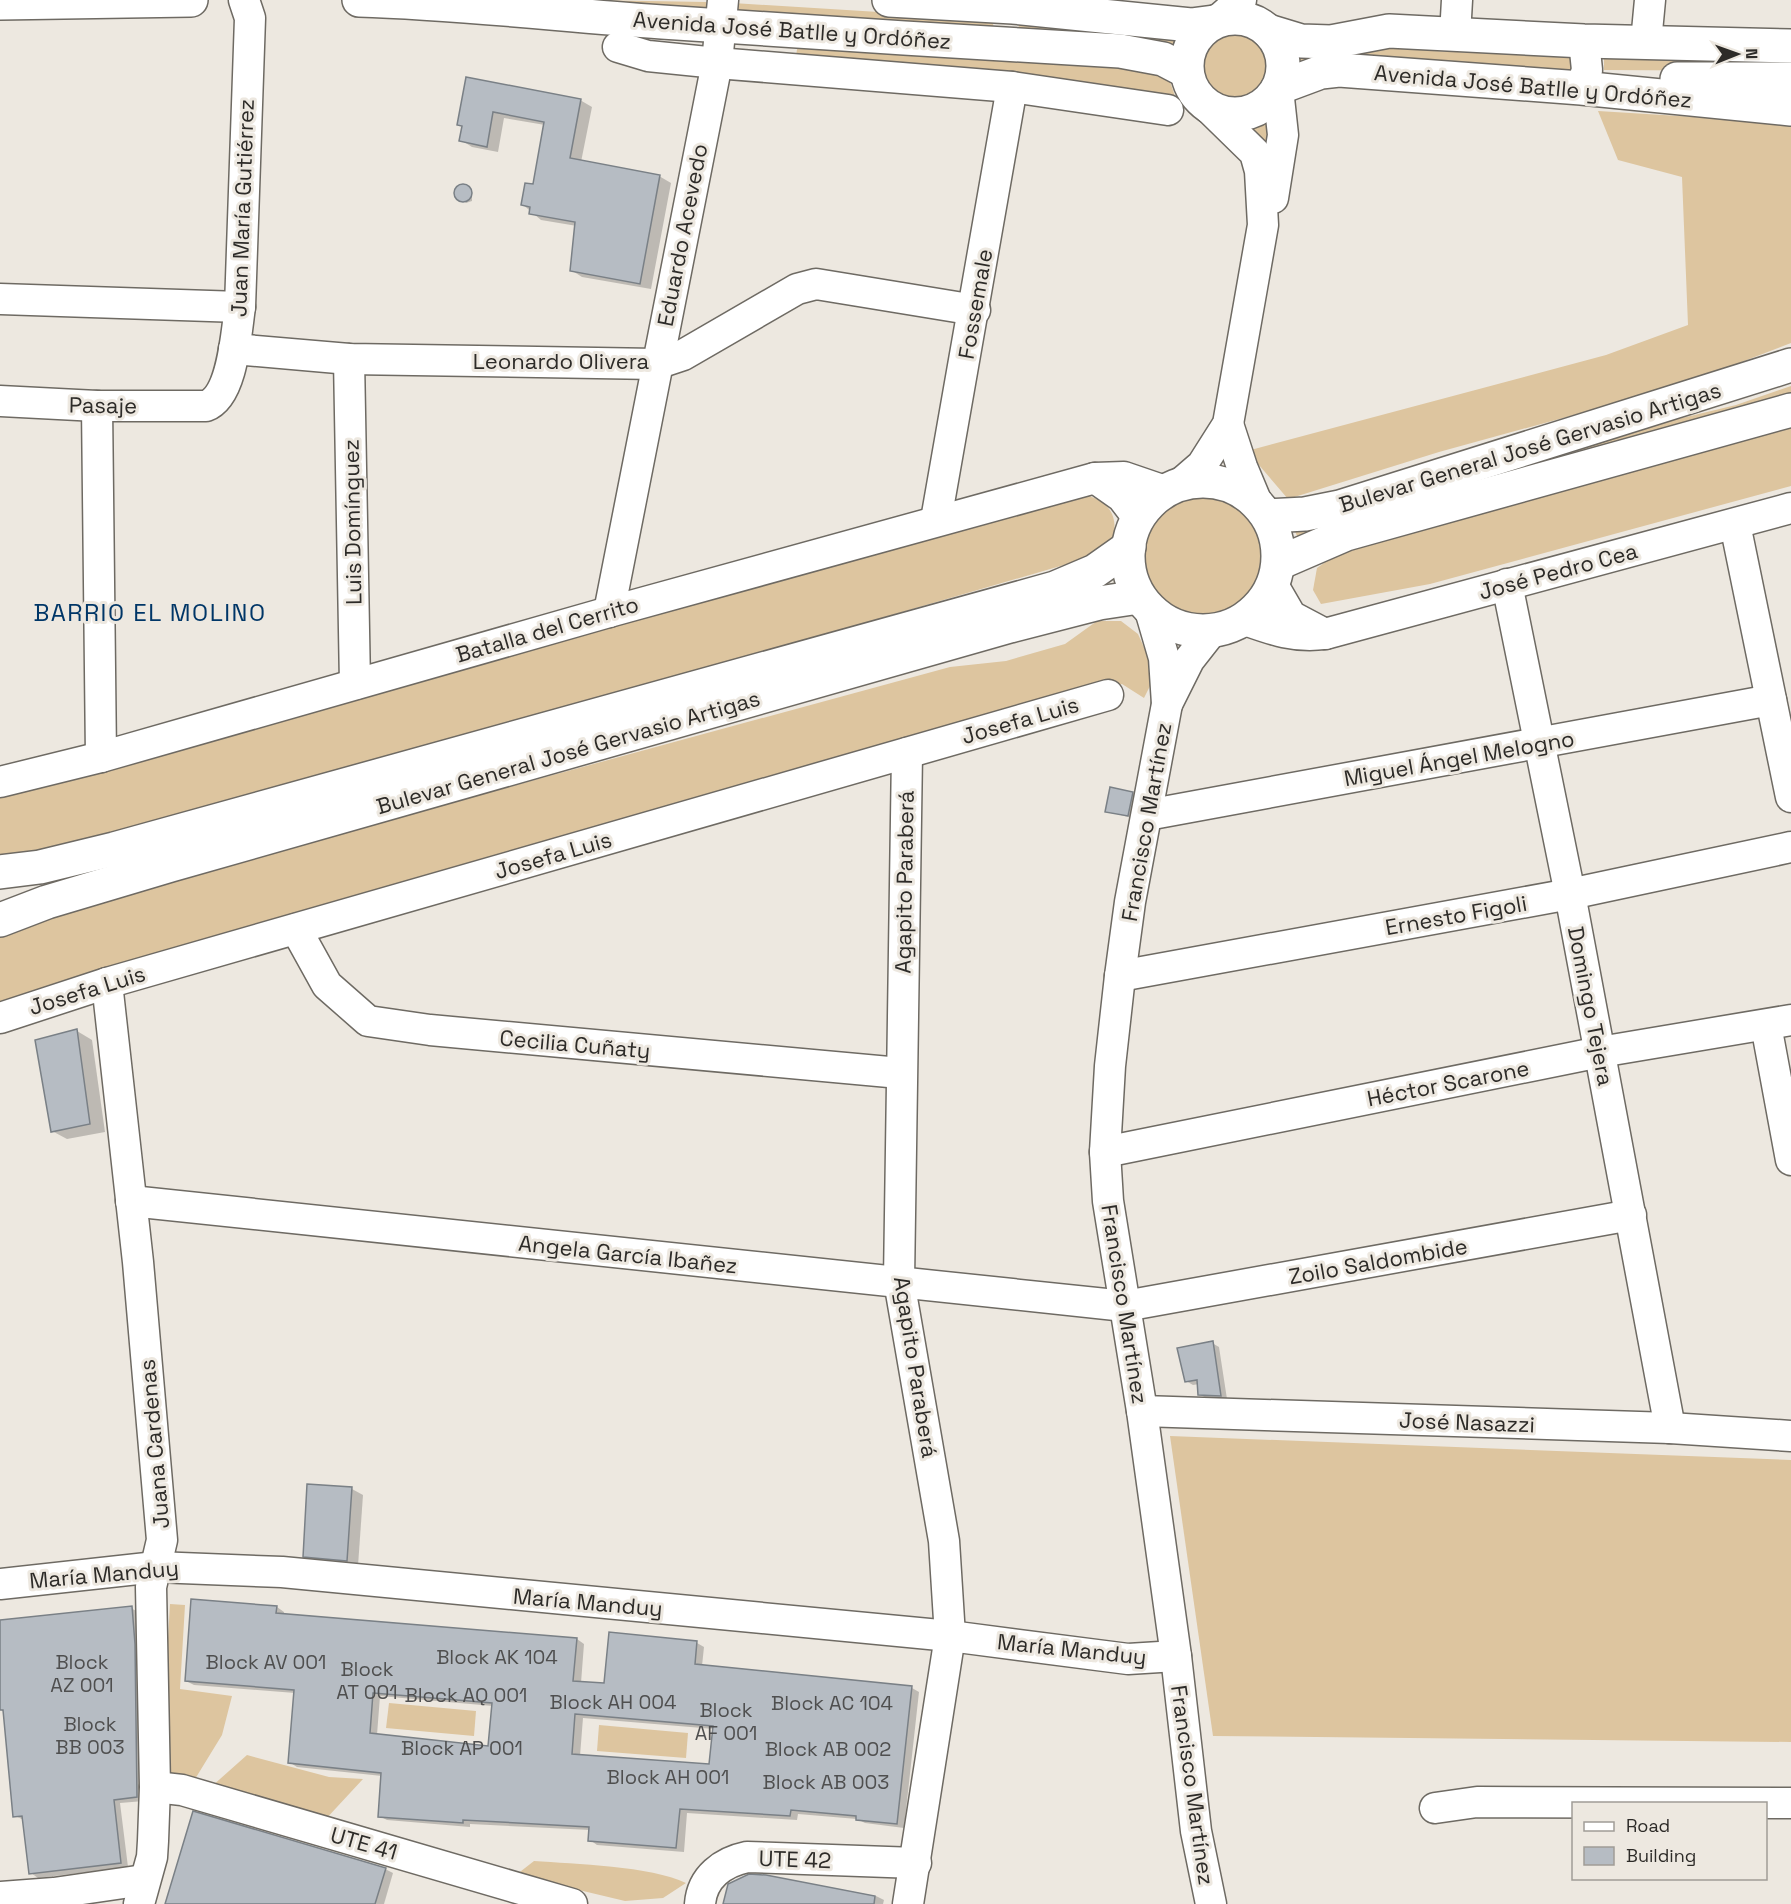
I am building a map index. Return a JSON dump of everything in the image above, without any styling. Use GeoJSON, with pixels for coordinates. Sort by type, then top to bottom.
{"type":"FeatureCollection","features":[{"type":"Feature","properties":{"kind":"main road"},"geometry":{"type":"LineString","coordinates":[[0,3],[191,0]]}},
{"type":"Feature","properties":{"kind":"main road","name":"Avenida José Batlle y Ordóñez"},"geometry":{"type":"LineString","coordinates":[[359,0],[722,13],[1009,45],[1144,54],[1163,59],[1186,71]]}},
{"type":"Feature","properties":{"kind":"main road","name":"Avenida José Batlle y Ordóñez"},"geometry":{"type":"LineString","coordinates":[[889,0],[1013,4],[1191,25],[1224,14]]}},
{"type":"Feature","properties":{"kind":"main road"},"geometry":{"type":"LineString","coordinates":[[1224,14],[1264,20],[1283,58],[1278,89],[1269,102],[1256,111],[1240,115],[1225,114],[1210,108],[1198,99],[1190,86],[1186,71],[1187,56],[1192,42],[1202,30],[1224,14]]}},
{"type":"Feature","properties":{"kind":"main road","name":"Avenida José Batlle y Ordóñez"},"geometry":{"type":"LineString","coordinates":[[1264,20],[1301,41],[1331,42],[1389,31],[1584,41],[1791,46]]}},
{"type":"Feature","properties":{"kind":"main road","name":"Avenida José Batlle y Ordóñez"},"geometry":{"type":"LineString","coordinates":[[1278,89],[1321,72],[1339,70],[1581,88],[1791,110]]}},
{"type":"Feature","properties":{"kind":"main road"},"geometry":{"type":"LineString","coordinates":[[1581,88],[1611,79],[1791,79]]}},
{"type":"Feature","properties":{"kind":"main road","name":"Bulevar General José Gervasio Artigas"},"geometry":{"type":"LineString","coordinates":[[1262,510],[1305,514],[1340,507],[1791,365]]}},
{"type":"Feature","properties":{"kind":"main road","name":"Bulevar General José Gervasio Artigas"},"geometry":{"type":"LineString","coordinates":[[1276,574],[1346,534],[1791,410]]}},
{"type":"Feature","properties":{"kind":"main road"},"geometry":{"type":"LineString","coordinates":[[1197,481],[1229,485],[1262,510],[1274,531],[1276,574],[1262,605],[1245,620],[1229,628],[1211,632],[1178,628],[1145,604],[1130,573],[1133,533],[1150,503],[1173,488],[1197,481]]}},
{"type":"Feature","properties":{"kind":"main road","name":"Bulevar General José Gervasio Artigas"},"geometry":{"type":"LineString","coordinates":[[0,872],[40,867],[114,849],[1055,588],[1095,571],[1133,533]]}},
{"type":"Feature","properties":{"kind":"main road","name":"Bulevar General José Gervasio Artigas"},"geometry":{"type":"LineString","coordinates":[[0,921],[47,902],[171,865],[1010,626],[1090,605],[1145,604]]}},
{"type":"Feature","properties":{"kind":"street","name":"Juan María Gutiérrez"},"geometry":{"type":"LineString","coordinates":[[206,406],[215,403],[223,390],[234,349],[240,307],[250,18],[244,0]]}},
{"type":"Feature","properties":{"kind":"street"},"geometry":{"type":"LineString","coordinates":[[1455,35],[1457,0]]}},
{"type":"Feature","properties":{"kind":"street"},"geometry":{"type":"LineString","coordinates":[[1646,42],[1650,0]]}},
{"type":"Feature","properties":{"kind":"street"},"geometry":{"type":"LineString","coordinates":[[1009,45],[1013,4]]}},
{"type":"Feature","properties":{"kind":"street","name":"Eduardo Acevedo"},"geometry":{"type":"LineString","coordinates":[[609,612],[717,63],[722,13]]}},
{"type":"Feature","properties":{"kind":"street"},"geometry":{"type":"LineString","coordinates":[[1581,88],[1587,70],[1584,41]]}},
{"type":"Feature","properties":{"kind":"street"},"geometry":{"type":"LineString","coordinates":[[618,47],[648,56],[1012,87],[1168,110]]}},
{"type":"Feature","properties":{"kind":"street","name":"Fossemale"},"geometry":{"type":"LineString","coordinates":[[936,520],[975,310],[1012,87]]}},
{"type":"Feature","properties":{"kind":"street"},"geometry":{"type":"LineString","coordinates":[[1263,225],[1272,207],[1283,135],[1278,89]]}},
{"type":"Feature","properties":{"kind":"street"},"geometry":{"type":"LineString","coordinates":[[1173,488],[1202,465],[1228,424],[1263,225],[1260,171],[1255,153],[1210,108]]}},
{"type":"Feature","properties":{"kind":"street","name":"Leonardo Olivera"},"geometry":{"type":"LineString","coordinates":[[234,349],[349,359],[656,364],[683,355],[797,289],[816,284],[975,310]]}},
{"type":"Feature","properties":{"kind":"street"},"geometry":{"type":"LineString","coordinates":[[0,299],[240,307]]}},
{"type":"Feature","properties":{"kind":"street","name":"Luis Domínguez"},"geometry":{"type":"LineString","coordinates":[[349,359],[355,684]]}},
{"type":"Feature","properties":{"kind":"street","name":"Pasaje"},"geometry":{"type":"LineString","coordinates":[[0,401],[97,406],[206,406]]}},
{"type":"Feature","properties":{"kind":"street"},"geometry":{"type":"LineString","coordinates":[[97,406],[101,757]]}},
{"type":"Feature","properties":{"kind":"street"},"geometry":{"type":"LineString","coordinates":[[1228,424],[1242,467],[1262,510]]}},
{"type":"Feature","properties":{"kind":"street","name":"Batalla del Cerrito"},"geometry":{"type":"LineString","coordinates":[[0,782],[101,757],[936,520],[1095,478],[1124,477],[1173,488]]}},
{"type":"Feature","properties":{"kind":"street"},"geometry":{"type":"LineString","coordinates":[[1095,478],[1122,497],[1133,533]]}},
{"type":"Feature","properties":{"kind":"street","name":"José Pedro Cea"},"geometry":{"type":"LineString","coordinates":[[1245,620],[1283,634],[1303,637],[1325,634],[1791,508]]}},
{"type":"Feature","properties":{"kind":"street"},"geometry":{"type":"LineString","coordinates":[[1735,524],[1791,797]]}},
{"type":"Feature","properties":{"kind":"street"},"geometry":{"type":"LineString","coordinates":[[1276,574],[1291,616],[1325,634]]}},
{"type":"Feature","properties":{"kind":"street","name":"Domingo Tejera"},"geometry":{"type":"LineString","coordinates":[[1507,584],[1570,894],[1670,1428]]}},
{"type":"Feature","properties":{"kind":"street","name":"Francisco Martínez"},"geometry":{"type":"LineString","coordinates":[[1145,604],[1164,658],[1167,704],[1120,976],[1110,1066],[1105,1152],[1108,1201],[1142,1411],[1176,1656],[1196,1831],[1210,1904]]}},
{"type":"Feature","properties":{"kind":"street","name":"Francisco Martínez"},"geometry":{"type":"LineString","coordinates":[[1167,704],[1189,660],[1211,632]]}},
{"type":"Feature","properties":{"kind":"street","name":"Josefa Luis"},"geometry":{"type":"LineString","coordinates":[[0,1018],[107,983],[1108,695]]}},
{"type":"Feature","properties":{"kind":"street","name":"Miguel Ángel Melogno"},"geometry":{"type":"LineString","coordinates":[[1147,815],[1771,700]]}},
{"type":"Feature","properties":{"kind":"street","name":"Agapito Paraberá"},"geometry":{"type":"LineString","coordinates":[[907,753],[900,1073],[899,1281],[944,1541],[950,1636],[908,1904]]}},
{"type":"Feature","properties":{"kind":"street","name":"Ernesto Figoli"},"geometry":{"type":"LineString","coordinates":[[1120,976],[1570,894],[1791,847]]}},
{"type":"Feature","properties":{"kind":"street","name":"Cecilia Cuñaty"},"geometry":{"type":"LineString","coordinates":[[296,929],[327,985],[368,1021],[430,1030],[900,1073]]}},
{"type":"Feature","properties":{"kind":"street","name":"Juana Cardenas"},"geometry":{"type":"LineString","coordinates":[[107,983],[131,1201],[162,1540],[151,1587],[155,1787],[152,1857],[141,1892]]}},
{"type":"Feature","properties":{"kind":"street"},"geometry":{"type":"LineString","coordinates":[[1779,1022],[1791,1160]]}},
{"type":"Feature","properties":{"kind":"street","name":"Héctor Scarone"},"geometry":{"type":"LineString","coordinates":[[1105,1152],[1600,1052],[1779,1022]]}},
{"type":"Feature","properties":{"kind":"street","name":"Angela García Ibañez"},"geometry":{"type":"LineString","coordinates":[[131,1201],[1125,1306]]}},
{"type":"Feature","properties":{"kind":"street","name":"Zoilo Saldombide"},"geometry":{"type":"LineString","coordinates":[[1125,1306],[1631,1215]]}},
{"type":"Feature","properties":{"kind":"street","name":"José Nasazzi"},"geometry":{"type":"LineString","coordinates":[[1142,1411],[1670,1428],[1791,1436]]}},
{"type":"Feature","properties":{"kind":"street","name":"María Manduy"},"geometry":{"type":"LineString","coordinates":[[0,1584],[156,1567],[282,1572],[950,1636],[1128,1659],[1176,1656]]}},
{"type":"Feature","properties":{"kind":"street","name":"UTE 41"},"geometry":{"type":"LineString","coordinates":[[155,1787],[182,1790],[572,1904]]}},
{"type":"Feature","properties":{"kind":"street"},"geometry":{"type":"LineString","coordinates":[[1435,1808],[1477,1802],[1572,1802]]}},
{"type":"Feature","properties":{"kind":"street"},"geometry":{"type":"LineString","coordinates":[[1767,1803],[1791,1803]]}},
{"type":"Feature","properties":{"kind":"street","name":"UTE 42"},"geometry":{"type":"LineString","coordinates":[[698,1903],[704,1886],[720,1867],[730,1861],[747,1857],[916,1863]]}},
{"type":"Feature","properties":{"kind":"street"},"geometry":{"type":"LineString","coordinates":[[0,1897],[67,1898],[141,1892]]}},
{"type":"Feature","properties":{"kind":"shaded area"},"geometry":{"type":"Polygon","coordinates":[[[590,0],[706,2],[708,8],[706,11],[590,0]]]}},
{"type":"Feature","properties":{"kind":"shaded area"},"geometry":{"type":"Polygon","coordinates":[[[733,3],[991,19],[994,27],[733,14],[733,3]]]}},
{"type":"Feature","properties":{"kind":"shaded area"},"geometry":{"type":"Polygon","coordinates":[[[1019,24],[1185,34],[1176,51],[1018,33],[1019,24]]]}},
{"type":"Feature","properties":{"kind":"shaded area"},"geometry":{"type":"Polygon","coordinates":[[[1233,31],[1254,37],[1264,47],[1270,68],[1264,89],[1254,99],[1233,105],[1212,99],[1202,89],[1196,68],[1202,47],[1212,37],[1233,31]]]}},
{"type":"Feature","properties":{"kind":"shaded area"},"geometry":{"type":"Polygon","coordinates":[[[798,43],[1124,64],[1167,73],[1176,99],[796,56],[798,43]]]}},
{"type":"Feature","properties":{"kind":"shaded area"},"geometry":{"type":"Polygon","coordinates":[[[1402,44],[1433,51],[1577,57],[1580,69],[1523,75],[1292,74],[1292,60],[1288,49],[1402,44]]]}},
{"type":"Feature","properties":{"kind":"shaded area"},"geometry":{"type":"Polygon","coordinates":[[[1604,57],[1791,61],[1791,71],[1604,70],[1604,57]]]}},
{"type":"Feature","properties":{"kind":"shaded area"},"geometry":{"type":"Polygon","coordinates":[[[1272,111],[1269,165],[1244,125],[1257,122],[1272,111]]]}},
{"type":"Feature","properties":{"kind":"shaded area"},"geometry":{"type":"Polygon","coordinates":[[[1598,111],[1791,123],[1791,343],[1679,386],[1439,452],[1288,499],[1247,451],[1606,355],[1688,325],[1682,177],[1618,160],[1598,111]]]}},
{"type":"Feature","properties":{"kind":"shaded area"},"geometry":{"type":"Polygon","coordinates":[[[1791,386],[1791,393],[1737,411],[1298,538],[1293,527],[1653,425],[1736,405],[1791,386]]]}},
{"type":"Feature","properties":{"kind":"shaded area"},"geometry":{"type":"Polygon","coordinates":[[[1791,427],[1791,486],[1430,584],[1321,604],[1313,590],[1317,568],[1341,551],[1791,427]]]}},
{"type":"Feature","properties":{"kind":"shaded area"},"geometry":{"type":"Polygon","coordinates":[[[1073,491],[1101,501],[1107,506],[1114,520],[1113,542],[1081,560],[551,714],[0,863],[0,797],[1073,491]]]}},
{"type":"Feature","properties":{"kind":"shaded area"},"geometry":{"type":"Polygon","coordinates":[[[1204,492],[1229,497],[1250,511],[1264,532],[1269,557],[1264,582],[1250,603],[1229,617],[1204,622],[1179,617],[1158,603],[1144,582],[1139,557],[1144,532],[1158,511],[1179,497],[1204,492]]]}},
{"type":"Feature","properties":{"kind":"shaded area"},"geometry":{"type":"Polygon","coordinates":[[[1097,621],[1121,621],[1138,634],[1156,674],[1144,698],[1122,684],[0,1003],[0,937],[68,907],[950,667],[1006,661],[1065,644],[1097,621]]]}},
{"type":"Feature","properties":{"kind":"shaded area"},"geometry":{"type":"Polygon","coordinates":[[[1170,1436],[1791,1460],[1791,1742],[1213,1736],[1170,1436]]]}},
{"type":"Feature","properties":{"kind":"shaded area"},"geometry":{"type":"Polygon","coordinates":[[[170,1604],[185,1605],[180,1689],[232,1696],[222,1735],[192,1784],[167,1775],[161,1760],[170,1604]]]}},
{"type":"Feature","properties":{"kind":"shaded area"},"geometry":{"type":"Polygon","coordinates":[[[389,1703],[476,1711],[474,1736],[386,1728],[389,1703]]]}},
{"type":"Feature","properties":{"kind":"shaded area"},"geometry":{"type":"Polygon","coordinates":[[[599,1725],[688,1733],[686,1758],[597,1751],[599,1725]]]}},
{"type":"Feature","properties":{"kind":"shaded area"},"geometry":{"type":"Polygon","coordinates":[[[247,1755],[329,1777],[363,1779],[324,1821],[211,1787],[247,1755]]]}},
{"type":"Feature","properties":{"kind":"shaded area"},"geometry":{"type":"Polygon","coordinates":[[[534,1861],[633,1869],[671,1877],[686,1883],[663,1898],[625,1901],[516,1875],[534,1861]]]}},
{"type":"Feature","properties":{"kind":"building"},"geometry":{"type":"Polygon","coordinates":[[[466,77],[581,99],[570,158],[660,175],[640,284],[570,271],[575,222],[529,214],[530,207],[521,205],[525,183],[533,184],[544,122],[493,112],[487,147],[459,141],[462,126],[457,125],[466,77]]]}},
{"type":"Feature","properties":{"kind":"building"},"geometry":{"type":"Polygon","coordinates":[[[463,184],[469,187],[472,193],[469,199],[463,202],[457,199],[454,193],[457,187],[463,184]]]}},
{"type":"Feature","properties":{"kind":"building"},"geometry":{"type":"Polygon","coordinates":[[[1110,787],[1133,792],[1128,816],[1105,812],[1110,787]]]}},
{"type":"Feature","properties":{"kind":"building"},"geometry":{"type":"Polygon","coordinates":[[[77,1029],[90,1124],[51,1132],[35,1040],[77,1029]]]}},
{"type":"Feature","properties":{"kind":"building"},"geometry":{"type":"Polygon","coordinates":[[[1213,1341],[1221,1396],[1198,1395],[1197,1380],[1185,1382],[1177,1348],[1213,1341]]]}},
{"type":"Feature","properties":{"kind":"building"},"geometry":{"type":"Polygon","coordinates":[[[307,1484],[352,1487],[347,1561],[303,1557],[307,1484]]]}},
{"type":"Feature","properties":{"kind":"building"},"geometry":{"type":"Polygon","coordinates":[[[191,1599],[277,1606],[276,1613],[577,1638],[573,1681],[604,1683],[609,1632],[697,1641],[695,1664],[912,1686],[897,1824],[856,1820],[856,1816],[791,1810],[790,1816],[680,1809],[676,1848],[588,1841],[589,1827],[463,1820],[463,1823],[378,1817],[381,1773],[288,1763],[294,1690],[185,1681],[191,1599]],[[373,1693],[370,1733],[488,1746],[492,1703],[373,1693]],[[575,1714],[572,1754],[709,1764],[713,1726],[575,1714]]]}},
{"type":"Feature","properties":{"kind":"building"},"geometry":{"type":"Polygon","coordinates":[[[132,1606],[135,1644],[137,1797],[114,1800],[121,1863],[29,1874],[22,1816],[13,1817],[3,1710],[0,1710],[0,1620],[132,1606]]]}},
{"type":"Feature","properties":{"kind":"building"},"geometry":{"type":"Polygon","coordinates":[[[193,1811],[386,1868],[375,1904],[165,1904],[193,1811]]]}},
{"type":"Feature","properties":{"kind":"building"},"geometry":{"type":"Polygon","coordinates":[[[749,1874],[766,1875],[875,1896],[874,1904],[723,1904],[728,1884],[749,1874]]]}},
{"type":"Feature","properties":{"kind":"district","name":"BARRIO EL MOLINO"},"geometry":{"type":"Point","coordinates":[150,612]}}]}
